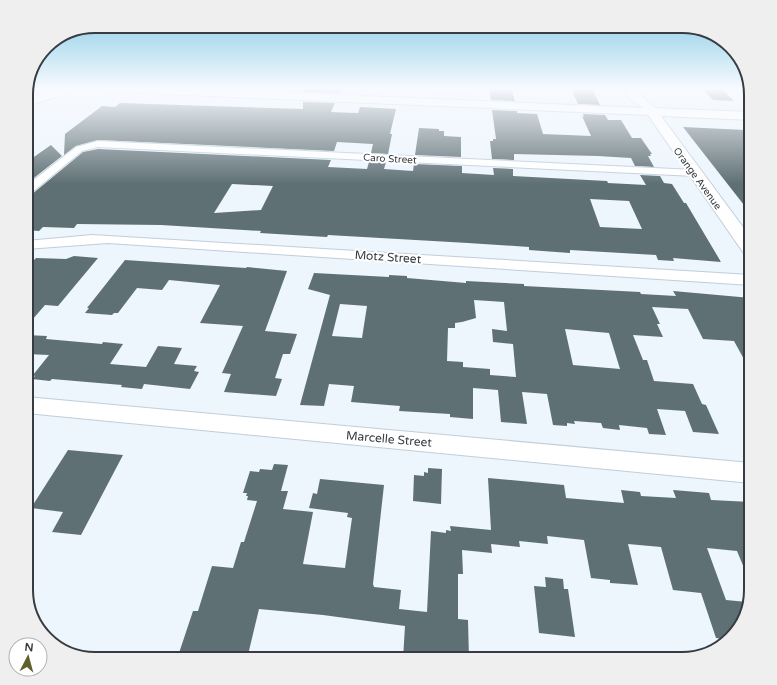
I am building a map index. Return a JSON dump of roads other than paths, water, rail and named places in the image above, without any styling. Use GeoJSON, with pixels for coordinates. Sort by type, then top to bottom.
{"type":"FeatureCollection","features":[{"type":"Feature","properties":{"kind":"main road","name":"Orange Avenue"},"geometry":{"type":"LineString","coordinates":[[657,120],[744,241]]}},
{"type":"Feature","properties":{"kind":"street","name":"Caro Street"},"geometry":{"type":"LineString","coordinates":[[33,186],[76,151],[86,146],[104,144],[695,173]]}},
{"type":"Feature","properties":{"kind":"street","name":"Motz Street"},"geometry":{"type":"LineString","coordinates":[[33,244],[92,239],[114,239],[744,280]]}},
{"type":"Feature","properties":{"kind":"street","name":"Marcelle Street"},"geometry":{"type":"LineString","coordinates":[[33,406],[744,472]]}}]}
